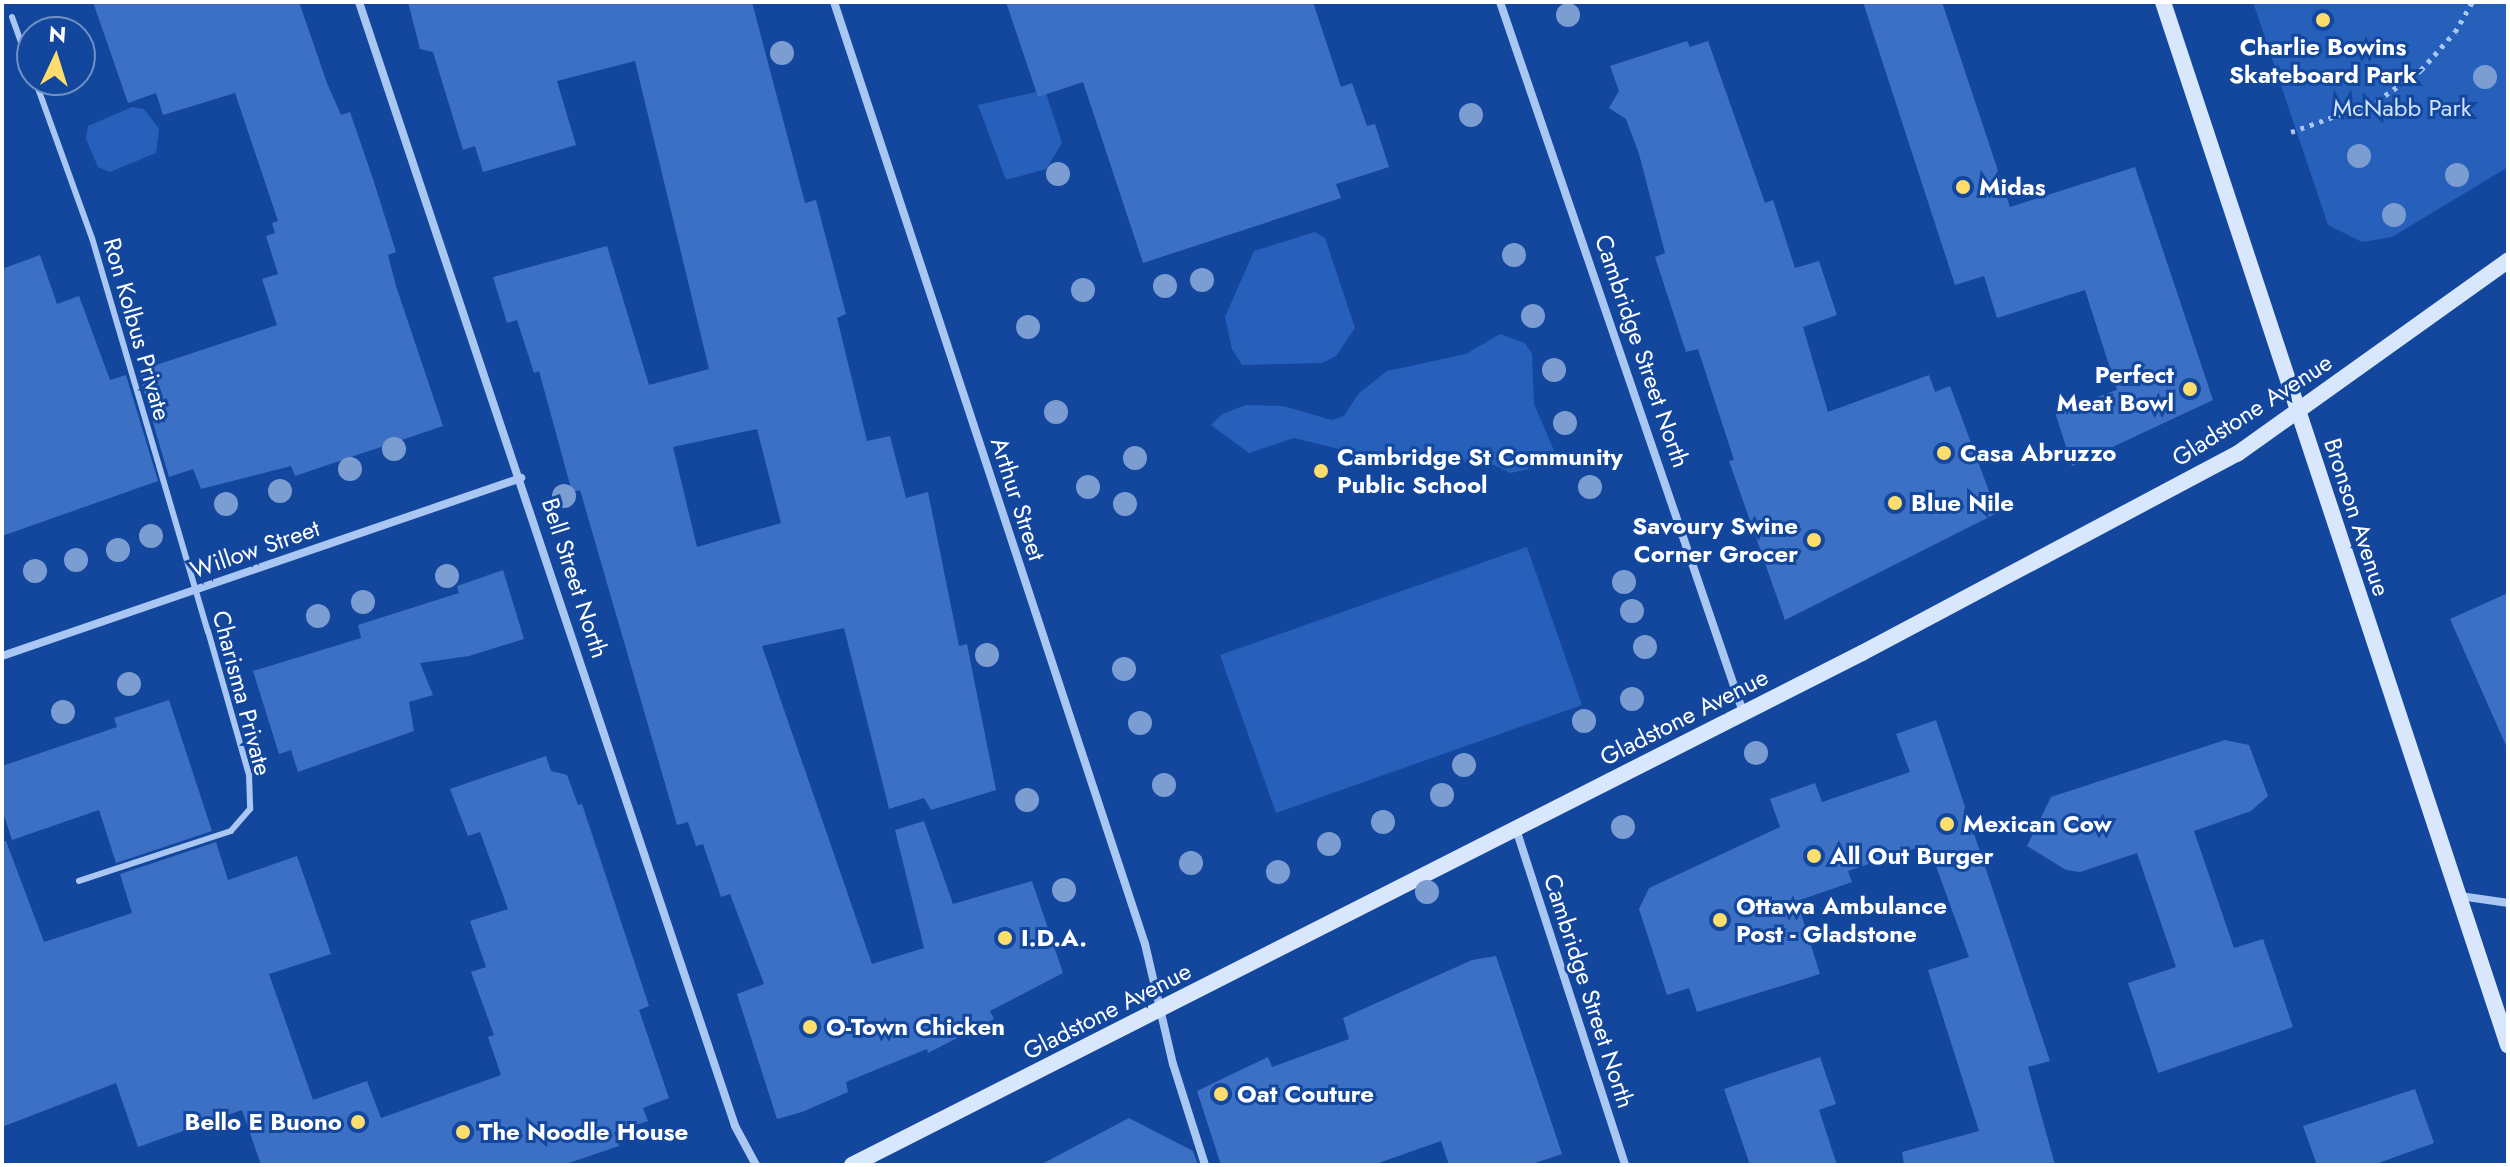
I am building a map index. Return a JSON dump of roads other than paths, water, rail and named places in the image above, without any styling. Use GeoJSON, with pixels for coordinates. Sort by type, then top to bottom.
{"type":"FeatureCollection","features":[{"type":"Feature","properties":{"kind":"main road","name":"Bronson Avenue"},"geometry":{"type":"LineString","coordinates":[[2163,2],[2508,1045]]}},
{"type":"Feature","properties":{"kind":"main road","name":"Gladstone Avenue"},"geometry":{"type":"LineString","coordinates":[[852,1165],[1744,713],[2237,454],[2298,414],[2508,261]]}},
{"type":"Feature","properties":{"kind":"street","name":"Bell Street North"},"geometry":{"type":"LineString","coordinates":[[359,2],[521,478],[735,1126],[756,1165]]}},
{"type":"Feature","properties":{"kind":"street","name":"Arthur Street"},"geometry":{"type":"LineString","coordinates":[[834,2],[1145,944],[1160,1011],[1205,1165]]}},
{"type":"Feature","properties":{"kind":"street","name":"Cambridge Street North"},"geometry":{"type":"LineString","coordinates":[[1500,2],[1744,713]]}},
{"type":"Feature","properties":{"kind":"street","name":"Willow Street"},"geometry":{"type":"LineString","coordinates":[[2,656],[521,478]]}},
{"type":"Feature","properties":{"kind":"street","name":"Cambridge Street North"},"geometry":{"type":"LineString","coordinates":[[1516,829],[1625,1165]]}},
{"type":"Feature","properties":{"kind":"street"},"geometry":{"type":"LineString","coordinates":[[2460,896],[2508,903]]}},
{"type":"Feature","properties":{"kind":"lane"},"geometry":{"type":"LineString","coordinates":[[12,17],[16,28]]}},
{"type":"Feature","properties":{"kind":"lane","name":"Ron Kolbus Private"},"geometry":{"type":"LineString","coordinates":[[41,96],[92,238],[195,591]]}},
{"type":"Feature","properties":{"kind":"lane","name":"Charisma Private"},"geometry":{"type":"LineString","coordinates":[[79,881],[231,831],[250,809],[249,775],[195,591]]}},
{"type":"Feature","properties":{"kind":"place","name":"Charlie Bowins Skateboard Park"},"geometry":{"type":"Point","coordinates":[2323,20]}},
{"type":"Feature","properties":{"kind":"place","name":"Midas"},"geometry":{"type":"Point","coordinates":[1963,187]}},
{"type":"Feature","properties":{"kind":"place","name":"Perfect Meat Bowl"},"geometry":{"type":"Point","coordinates":[2190,389]}},
{"type":"Feature","properties":{"kind":"place","name":"Casa Abruzzo"},"geometry":{"type":"Point","coordinates":[1944,453]}},
{"type":"Feature","properties":{"kind":"place","name":"Cambridge St Community Public School"},"geometry":{"type":"Point","coordinates":[1321,471]}},
{"type":"Feature","properties":{"kind":"place","name":"Blue Nile"},"geometry":{"type":"Point","coordinates":[1895,503]}},
{"type":"Feature","properties":{"kind":"place","name":"Savoury Swine Corner Grocer"},"geometry":{"type":"Point","coordinates":[1814,540]}},
{"type":"Feature","properties":{"kind":"place","name":"Mexican Cow"},"geometry":{"type":"Point","coordinates":[1947,824]}},
{"type":"Feature","properties":{"kind":"place","name":"All Out Burger"},"geometry":{"type":"Point","coordinates":[1814,856]}},
{"type":"Feature","properties":{"kind":"place","name":"Ottawa Ambulance Post - Gladstone"},"geometry":{"type":"Point","coordinates":[1720,920]}},
{"type":"Feature","properties":{"kind":"place","name":"I.D.A."},"geometry":{"type":"Point","coordinates":[1005,938]}},
{"type":"Feature","properties":{"kind":"place","name":"O-Town Chicken"},"geometry":{"type":"Point","coordinates":[810,1027]}},
{"type":"Feature","properties":{"kind":"place","name":"Oat Couture"},"geometry":{"type":"Point","coordinates":[1221,1094]}},
{"type":"Feature","properties":{"kind":"place","name":"Bello E Buono"},"geometry":{"type":"Point","coordinates":[358,1122]}},
{"type":"Feature","properties":{"kind":"place","name":"The Noodle House"},"geometry":{"type":"Point","coordinates":[463,1132]}},
{"type":"Feature","properties":{"kind":"park label","name":"McNabb Park"},"geometry":{"type":"Point","coordinates":[2402,108]}}]}
